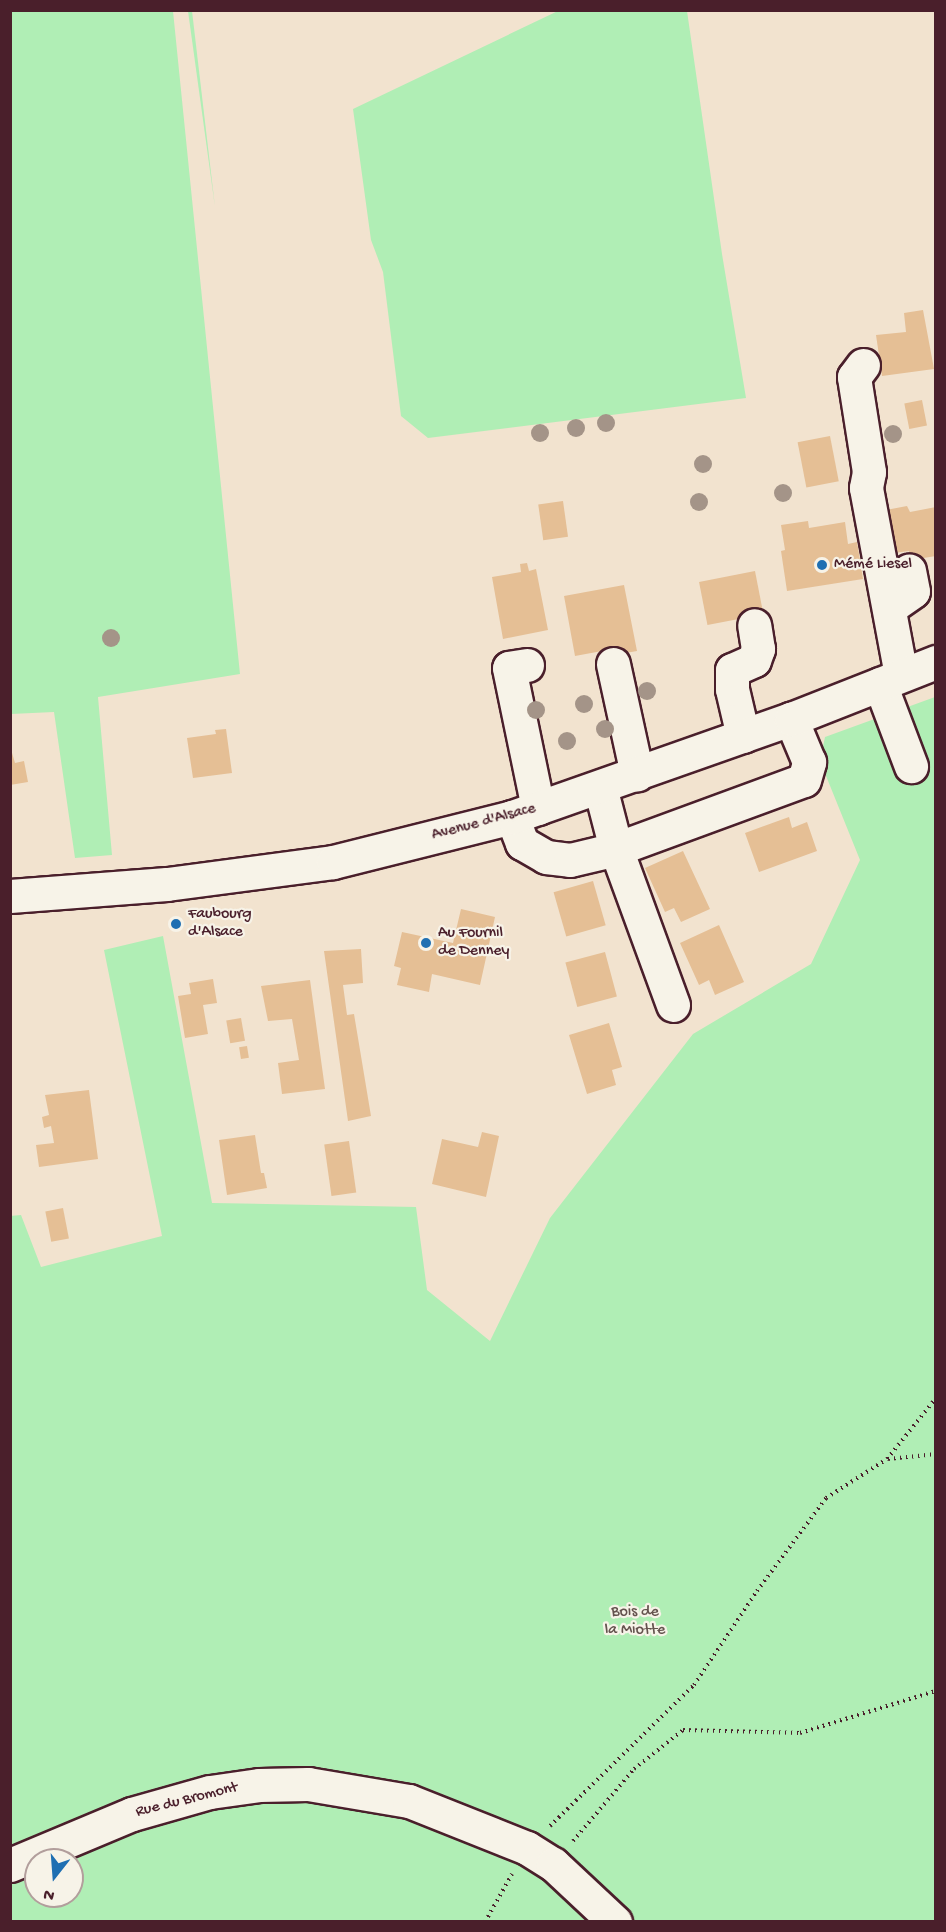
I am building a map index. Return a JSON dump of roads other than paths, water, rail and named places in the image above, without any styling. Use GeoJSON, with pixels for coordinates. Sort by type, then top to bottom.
{"type":"FeatureCollection","features":[{"type":"Feature","properties":{"kind":"main road"},"geometry":{"type":"LineString","coordinates":[[863,365],[854,377],[868,472],[866,488],[889,608],[891,679],[911,766]]}},
{"type":"Feature","properties":{"kind":"main road"},"geometry":{"type":"LineString","coordinates":[[889,608],[913,591],[909,570]]}},
{"type":"Feature","properties":{"kind":"main road"},"geometry":{"type":"LineString","coordinates":[[743,736],[732,689],[732,670],[754,660],[758,649],[754,625]]}},
{"type":"Feature","properties":{"kind":"main road","name":"Avenue d'Alsace"},"geometry":{"type":"LineString","coordinates":[[10,896],[167,884],[333,862],[525,813],[791,719],[936,662]]}},
{"type":"Feature","properties":{"kind":"main road"},"geometry":{"type":"LineString","coordinates":[[527,664],[510,668],[525,813],[522,843],[546,857],[570,860],[616,849],[804,780],[809,762],[791,719]]}},
{"type":"Feature","properties":{"kind":"main road"},"geometry":{"type":"LineString","coordinates":[[612,664],[637,774]]}},
{"type":"Feature","properties":{"kind":"main road"},"geometry":{"type":"LineString","coordinates":[[600,788],[616,849],[673,1005]]}},
{"type":"Feature","properties":{"kind":"main road","name":"Rue du Bromont"},"geometry":{"type":"LineString","coordinates":[[10,1865],[132,1814],[210,1792],[259,1785],[308,1784],[408,1801],[532,1859],[615,1922]]}},
{"type":"Feature","properties":{"kind":"place","name":"Mémé Liesel"},"geometry":{"type":"Point","coordinates":[822,565]}},
{"type":"Feature","properties":{"kind":"place","name":"Faubourg d'Alsace"},"geometry":{"type":"Point","coordinates":[176,924]}},
{"type":"Feature","properties":{"kind":"place","name":"Au Fournil de Denney"},"geometry":{"type":"Point","coordinates":[426,943]}},
{"type":"Feature","properties":{"kind":"park label","name":"Bois de la Miotte"},"geometry":{"type":"Point","coordinates":[635,1622]}}]}
